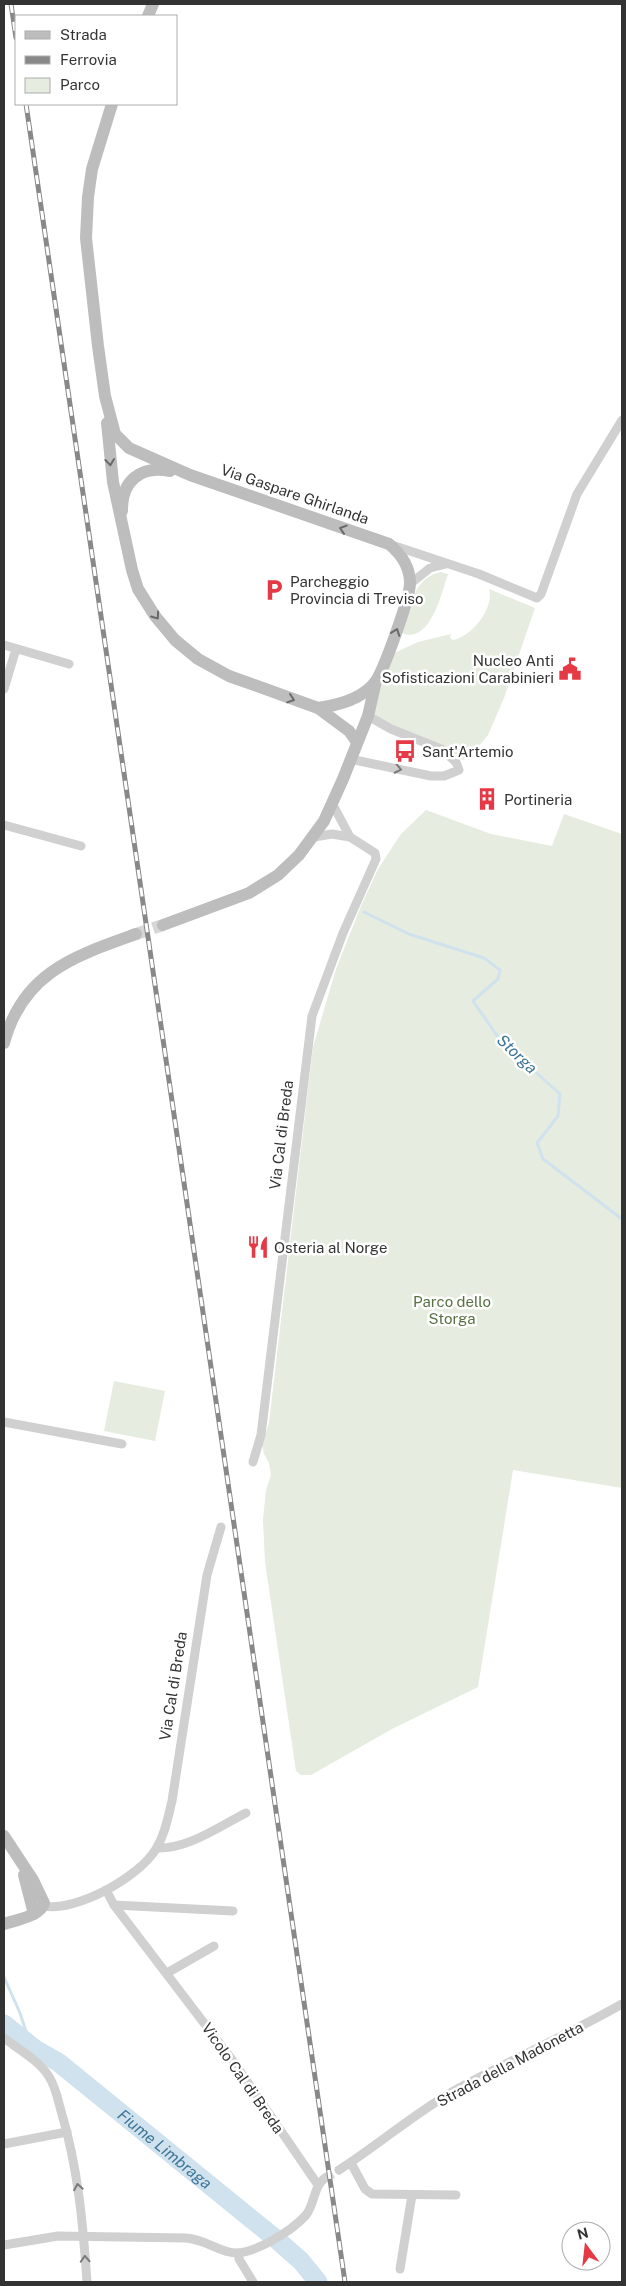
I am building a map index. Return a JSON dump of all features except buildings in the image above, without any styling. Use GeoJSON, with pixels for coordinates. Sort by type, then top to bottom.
{"type":"FeatureCollection","features":[{"type":"Feature","properties":{"kind":"street","name":"Via Gaspare Ghirlanda"},"geometry":{"type":"LineString","coordinates":[[112,105],[92,169],[88,197],[86,238],[90,289],[106,396],[112,482],[138,589],[155,616],[175,640],[198,660],[229,676],[318,708],[349,731],[357,742]]}},
{"type":"Feature","properties":{"kind":"street","name":"Via Gaspare Ghirlanda"},"geometry":{"type":"LineString","coordinates":[[106,396],[115,434],[129,448],[190,475],[448,564],[537,598],[541,594],[577,494],[622,420]]}},
{"type":"Feature","properties":{"kind":"street","name":"Via Gaspare Ghirlanda"},"geometry":{"type":"LineString","coordinates":[[123,530],[122,504],[125,491],[138,475],[146,470],[156,468],[190,475]]}},
{"type":"Feature","properties":{"kind":"street"},"geometry":{"type":"LineString","coordinates":[[162,925],[228,902],[265,884],[290,865],[314,837],[332,804],[368,716],[376,681],[397,628],[410,584],[405,562],[389,544]]}},
{"type":"Feature","properties":{"kind":"street"},"geometry":{"type":"LineString","coordinates":[[410,584],[430,568],[448,564]]}},
{"type":"Feature","properties":{"kind":"street"},"geometry":{"type":"LineString","coordinates":[[4,645],[69,664]]}},
{"type":"Feature","properties":{"kind":"street"},"geometry":{"type":"LineString","coordinates":[[4,689],[16,649]]}},
{"type":"Feature","properties":{"kind":"street"},"geometry":{"type":"LineString","coordinates":[[318,708],[350,700],[364,692],[376,681]]}},
{"type":"Feature","properties":{"kind":"street"},"geometry":{"type":"LineString","coordinates":[[350,759],[431,776],[444,776],[459,770],[456,762],[441,749],[391,729],[368,716]]}},
{"type":"Feature","properties":{"kind":"street","name":"Via Cal di Breda"},"geometry":{"type":"LineString","coordinates":[[332,804],[350,837]]}},
{"type":"Feature","properties":{"kind":"street"},"geometry":{"type":"LineString","coordinates":[[4,825],[81,846]]}},
{"type":"Feature","properties":{"kind":"street","name":"Via Cal di Breda"},"geometry":{"type":"LineString","coordinates":[[252,1462],[261,1435],[312,1016],[343,933],[376,859],[375,853],[350,837],[332,834],[314,837]]}},
{"type":"Feature","properties":{"kind":"street"},"geometry":{"type":"LineString","coordinates":[[4,1043],[15,1014],[33,988],[49,973],[71,959],[136,934]]}},
{"type":"Feature","properties":{"kind":"street"},"geometry":{"type":"LineString","coordinates":[[4,1422],[122,1444]]}},
{"type":"Feature","properties":{"kind":"street","name":"Via Cal di Breda"},"geometry":{"type":"LineString","coordinates":[[4,1924],[38,1910],[53,1908],[106,1890],[138,1869],[157,1848],[166,1827],[172,1801],[207,1575],[221,1527]]}},
{"type":"Feature","properties":{"kind":"street"},"geometry":{"type":"LineString","coordinates":[[157,1848],[170,1848],[184,1844],[246,1813]]}},
{"type":"Feature","properties":{"kind":"street"},"geometry":{"type":"LineString","coordinates":[[4,1836],[19,1861],[29,1891],[38,1910]]}},
{"type":"Feature","properties":{"kind":"street","name":"Vicolo Cal di Breda"},"geometry":{"type":"LineString","coordinates":[[106,1890],[114,1904],[321,2181],[307,2214],[270,2242],[239,2254]]}},
{"type":"Feature","properties":{"kind":"street"},"geometry":{"type":"LineString","coordinates":[[114,1904],[233,1911]]}},
{"type":"Feature","properties":{"kind":"street"},"geometry":{"type":"LineString","coordinates":[[167,1973],[214,1946]]}},
{"type":"Feature","properties":{"kind":"street","name":"Strada della Madonetta"},"geometry":{"type":"LineString","coordinates":[[339,2170],[393,2131],[459,2089],[564,2037],[622,2004]]}},
{"type":"Feature","properties":{"kind":"street"},"geometry":{"type":"LineString","coordinates":[[4,2038],[48,2074],[67,2132],[79,2195],[87,2282]]}},
{"type":"Feature","properties":{"kind":"street"},"geometry":{"type":"LineString","coordinates":[[4,2144],[67,2132]]}},
{"type":"Feature","properties":{"kind":"street"},"geometry":{"type":"LineString","coordinates":[[351,2162],[365,2189],[372,2194],[456,2195]]}},
{"type":"Feature","properties":{"kind":"street"},"geometry":{"type":"LineString","coordinates":[[400,2269],[412,2195]]}},
{"type":"Feature","properties":{"kind":"street"},"geometry":{"type":"LineString","coordinates":[[4,2245],[58,2236],[84,2235],[191,2238],[239,2254],[239,2260],[253,2282]]}},
{"type":"Feature","properties":{"kind":"green space"},"geometry":{"type":"Polygon","coordinates":[[[441,572],[448,574],[433,615],[420,631],[412,635],[402,633],[402,627],[415,593],[425,579],[441,572]]]}},
{"type":"Feature","properties":{"kind":"green space"},"geometry":{"type":"Polygon","coordinates":[[[489,589],[535,608],[504,698],[488,735],[468,759],[459,760],[435,745],[374,716],[374,704],[392,654],[418,642],[451,634],[450,638],[453,640],[460,638],[474,628],[485,613],[490,597],[489,589]]]}},
{"type":"Feature","properties":{"kind":"green space","name":"Parco dello Storga"},"geometry":{"type":"Polygon","coordinates":[[[426,810],[491,834],[552,846],[564,814],[622,834],[622,1488],[513,1470],[478,1687],[392,1729],[311,1775],[301,1775],[296,1771],[265,1562],[263,1520],[266,1490],[271,1475],[262,1444],[269,1423],[313,1047],[336,969],[378,869],[401,834],[426,810]]]}},
{"type":"Feature","properties":{"kind":"green space"},"geometry":{"type":"Polygon","coordinates":[[[114,1381],[165,1391],[155,1441],[104,1431],[114,1381]]]}},
{"type":"Feature","properties":{"kind":"waterway","name":"Storga"},"geometry":{"type":"LineString","coordinates":[[364,912],[409,934],[484,958],[500,970],[498,979],[473,1001],[500,1040],[560,1094],[558,1116],[537,1143],[543,1159],[622,1219]]}},
{"type":"Feature","properties":{"kind":"waterway"},"geometry":{"type":"LineString","coordinates":[[4,1977],[20,2013],[30,2044]]}},
{"type":"Feature","properties":{"kind":"waterway","name":"Fiume Limbraga"},"geometry":{"type":"LineString","coordinates":[[4,2024],[35,2049],[58,2062],[276,2239],[301,2261],[318,2282]]}},
{"type":"Feature","properties":{"kind":"tunnel"},"geometry":{"type":"LineString","coordinates":[[136,934],[163,925]]}},
{"type":"Feature","properties":{"kind":"tunnel"},"geometry":{"type":"LineString","coordinates":[[325,2178],[339,2170]]}},
{"type":"Feature","properties":{"kind":"railway"},"geometry":{"type":"LineString","coordinates":[[11,4],[15,31]]}},
{"type":"Feature","properties":{"kind":"railway"},"geometry":{"type":"LineString","coordinates":[[26,105],[345,2282]]}},
{"type":"Feature","properties":{"kind":"place","name":"Parcheggio Provincia di Treviso"},"geometry":{"type":"Point","coordinates":[274,590]}},
{"type":"Feature","properties":{"kind":"place","name":"Nucleo Anti Sofisticazioni Carabinieri"},"geometry":{"type":"Point","coordinates":[570,669]}},
{"type":"Feature","properties":{"kind":"place","name":"Sant'Artemio"},"geometry":{"type":"Point","coordinates":[405,751]}},
{"type":"Feature","properties":{"kind":"place","name":"Portineria"},"geometry":{"type":"Point","coordinates":[487,799]}},
{"type":"Feature","properties":{"kind":"place","name":"Osteria al Norge"},"geometry":{"type":"Point","coordinates":[258,1247]}}]}
